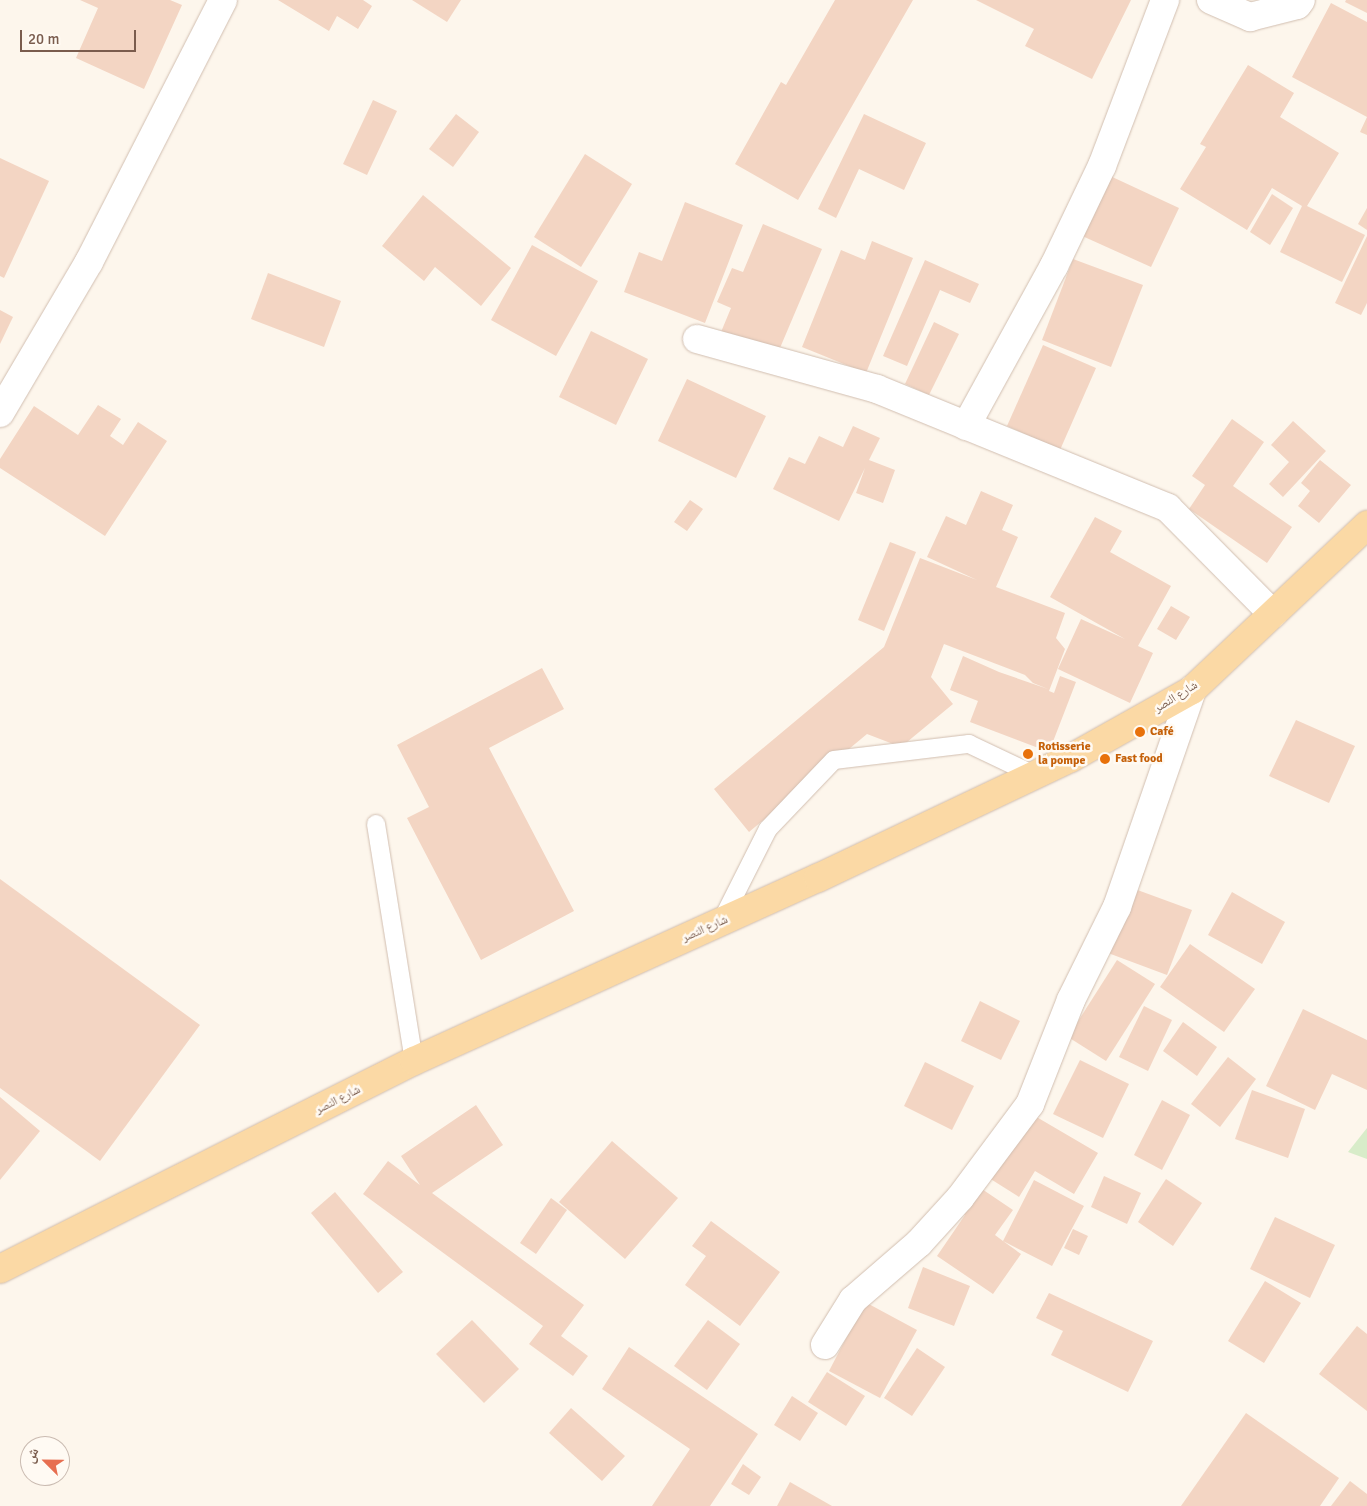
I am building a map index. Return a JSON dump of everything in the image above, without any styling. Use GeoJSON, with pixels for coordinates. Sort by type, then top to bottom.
{"type":"FeatureCollection","features":[{"type":"Feature","properties":{"kind":"main road","name":"شارع النصر"},"geometry":{"type":"LineString","coordinates":[[0,1269],[414,1061],[721,922],[1071,758],[1192,690],[1367,525]]}},
{"type":"Feature","properties":{"kind":"street"},"geometry":{"type":"LineString","coordinates":[[0,413],[89,262],[223,0]]}},
{"type":"Feature","properties":{"kind":"street"},"geometry":{"type":"LineString","coordinates":[[966,426],[1054,266],[1102,166],[1165,0]]}},
{"type":"Feature","properties":{"kind":"street"},"geometry":{"type":"LineString","coordinates":[[1211,0],[1250,17],[1297,5],[1301,0]]}},
{"type":"Feature","properties":{"kind":"street"},"geometry":{"type":"LineString","coordinates":[[697,339],[877,389],[1168,508],[1273,614]]}},
{"type":"Feature","properties":{"kind":"street"},"geometry":{"type":"LineString","coordinates":[[825,1345],[853,1300],[919,1243],[954,1204],[1030,1104],[1071,1000],[1117,907],[1192,690]]}},
{"type":"Feature","properties":{"kind":"lane"},"geometry":{"type":"LineString","coordinates":[[721,922],[768,830],[834,760],[968,744],[1034,775]]}},
{"type":"Feature","properties":{"kind":"lane"},"geometry":{"type":"LineString","coordinates":[[376,824],[414,1061]]}},
{"type":"Feature","properties":{"kind":"green space"},"geometry":{"type":"Polygon","coordinates":[[[1367,1128],[1367,1159],[1348,1152],[1367,1128]]]}},
{"type":"Feature","properties":{"kind":"building"},"geometry":{"type":"Polygon","coordinates":[[[80,0],[170,0],[182,5],[144,89],[76,58],[98,8],[80,0]]]}},
{"type":"Feature","properties":{"kind":"building"},"geometry":{"type":"Polygon","coordinates":[[[278,0],[363,0],[372,6],[358,29],[337,16],[329,31],[278,0]]]}},
{"type":"Feature","properties":{"kind":"building"},"geometry":{"type":"Polygon","coordinates":[[[412,0],[461,0],[447,22],[412,0]]]}},
{"type":"Feature","properties":{"kind":"building"},"geometry":{"type":"Polygon","coordinates":[[[835,0],[913,0],[798,200],[735,164],[781,82],[786,85],[835,0]]]}},
{"type":"Feature","properties":{"kind":"building"},"geometry":{"type":"Polygon","coordinates":[[[976,0],[1131,0],[1092,79],[1025,46],[1034,29],[976,0]]]}},
{"type":"Feature","properties":{"kind":"building"},"geometry":{"type":"Polygon","coordinates":[[[1346,0],[1367,0],[1367,13],[1345,2],[1346,0]]]}},
{"type":"Feature","properties":{"kind":"building"},"geometry":{"type":"Polygon","coordinates":[[[1331,3],[1367,22],[1367,117],[1292,77],[1331,3]]]}},
{"type":"Feature","properties":{"kind":"building"},"geometry":{"type":"Polygon","coordinates":[[[1248,65],[1294,93],[1280,117],[1339,153],[1307,206],[1365,235],[1342,282],[1280,252],[1302,206],[1272,188],[1247,230],[1180,189],[1206,147],[1200,144],[1248,65]]]}},
{"type":"Feature","properties":{"kind":"building"},"geometry":{"type":"Polygon","coordinates":[[[373,100],[397,111],[367,175],[343,164],[373,100]]]}},
{"type":"Feature","properties":{"kind":"building"},"geometry":{"type":"Polygon","coordinates":[[[456,114],[479,132],[453,167],[429,149],[456,114]]]}},
{"type":"Feature","properties":{"kind":"building"},"geometry":{"type":"Polygon","coordinates":[[[864,114],[926,143],[904,190],[859,169],[836,218],[818,209],[864,114]]]}},
{"type":"Feature","properties":{"kind":"building"},"geometry":{"type":"Polygon","coordinates":[[[1367,117],[1367,135],[1360,132],[1367,117]]]}},
{"type":"Feature","properties":{"kind":"building"},"geometry":{"type":"Polygon","coordinates":[[[585,154],[632,184],[581,267],[534,237],[585,154]]]}},
{"type":"Feature","properties":{"kind":"building"},"geometry":{"type":"Polygon","coordinates":[[[0,158],[49,181],[4,278],[0,276],[0,158]]]}},
{"type":"Feature","properties":{"kind":"building"},"geometry":{"type":"Polygon","coordinates":[[[1108,175],[1179,208],[1151,267],[1080,235],[1108,175]]]}},
{"type":"Feature","properties":{"kind":"building"},"geometry":{"type":"Polygon","coordinates":[[[1272,194],[1293,208],[1270,245],[1250,232],[1272,194]]]}},
{"type":"Feature","properties":{"kind":"building"},"geometry":{"type":"Polygon","coordinates":[[[423,195],[511,268],[481,306],[435,267],[424,281],[382,246],[423,195]]]}},
{"type":"Feature","properties":{"kind":"building"},"geometry":{"type":"Polygon","coordinates":[[[685,202],[743,225],[705,323],[624,292],[639,252],[662,261],[685,202]]]}},
{"type":"Feature","properties":{"kind":"building"},"geometry":{"type":"Polygon","coordinates":[[[1367,208],[1367,230],[1358,224],[1367,208]]]}},
{"type":"Feature","properties":{"kind":"building"},"geometry":{"type":"Polygon","coordinates":[[[763,224],[822,249],[777,355],[721,332],[731,308],[717,302],[732,268],[743,272],[763,224]]]}},
{"type":"Feature","properties":{"kind":"building"},"geometry":{"type":"Polygon","coordinates":[[[1367,236],[1367,303],[1361,315],[1335,303],[1367,236]]]}},
{"type":"Feature","properties":{"kind":"building"},"geometry":{"type":"Polygon","coordinates":[[[872,241],[913,258],[866,373],[802,347],[841,250],[865,260],[872,241]]]}},
{"type":"Feature","properties":{"kind":"building"},"geometry":{"type":"Polygon","coordinates":[[[532,245],[598,281],[556,356],[491,320],[532,245]]]}},
{"type":"Feature","properties":{"kind":"building"},"geometry":{"type":"Polygon","coordinates":[[[1073,259],[1143,285],[1111,367],[1042,340],[1073,259]]]}},
{"type":"Feature","properties":{"kind":"building"},"geometry":{"type":"Polygon","coordinates":[[[925,260],[979,284],[970,303],[940,290],[907,366],[883,356],[925,260]]]}},
{"type":"Feature","properties":{"kind":"building"},"geometry":{"type":"Polygon","coordinates":[[[268,273],[341,301],[324,347],[251,319],[268,273]]]}},
{"type":"Feature","properties":{"kind":"building"},"geometry":{"type":"Polygon","coordinates":[[[0,310],[13,317],[0,344],[0,310]]]}},
{"type":"Feature","properties":{"kind":"building"},"geometry":{"type":"Polygon","coordinates":[[[934,322],[959,334],[929,395],[905,384],[934,322]]]}},
{"type":"Feature","properties":{"kind":"building"},"geometry":{"type":"Polygon","coordinates":[[[591,331],[648,359],[616,425],[559,397],[591,331]]]}},
{"type":"Feature","properties":{"kind":"building"},"geometry":{"type":"Polygon","coordinates":[[[1043,345],[1096,368],[1060,450],[1007,426],[1043,345]]]}},
{"type":"Feature","properties":{"kind":"building"},"geometry":{"type":"Polygon","coordinates":[[[687,379],[766,416],[736,478],[658,441],[687,379]]]}},
{"type":"Feature","properties":{"kind":"building"},"geometry":{"type":"Polygon","coordinates":[[[98,405],[121,419],[110,436],[123,445],[138,422],[167,441],[105,536],[0,468],[0,459],[34,406],[78,435],[98,405]]]}},
{"type":"Feature","properties":{"kind":"building"},"geometry":{"type":"Polygon","coordinates":[[[1232,419],[1264,442],[1233,486],[1292,527],[1267,563],[1189,509],[1205,485],[1192,476],[1232,419]]]}},
{"type":"Feature","properties":{"kind":"building"},"geometry":{"type":"Polygon","coordinates":[[[1293,421],[1326,451],[1283,497],[1269,484],[1289,462],[1271,445],[1293,421]]]}},
{"type":"Feature","properties":{"kind":"building"},"geometry":{"type":"Polygon","coordinates":[[[853,426],[880,438],[869,460],[895,470],[883,503],[856,493],[865,468],[839,521],[773,489],[789,457],[805,464],[819,436],[843,447],[853,426]]]}},
{"type":"Feature","properties":{"kind":"building"},"geometry":{"type":"Polygon","coordinates":[[[1320,460],[1351,485],[1319,523],[1298,506],[1310,491],[1301,483],[1320,460]]]}},
{"type":"Feature","properties":{"kind":"building"},"geometry":{"type":"Polygon","coordinates":[[[981,491],[1013,505],[1002,530],[1018,537],[996,587],[1065,613],[1056,638],[1065,649],[1049,691],[1054,693],[1060,676],[1076,682],[1049,752],[970,722],[978,701],[950,690],[963,656],[999,672],[1048,689],[1033,683],[1025,675],[944,644],[931,677],[953,704],[901,747],[867,734],[749,832],[714,789],[884,647],[920,558],[977,580],[927,557],[946,516],[966,525],[981,491]]]}},
{"type":"Feature","properties":{"kind":"building"},"geometry":{"type":"Polygon","coordinates":[[[690,500],[703,509],[687,531],[674,522],[690,500]]]}},
{"type":"Feature","properties":{"kind":"building"},"geometry":{"type":"Polygon","coordinates":[[[1095,517],[1122,531],[1110,552],[1171,586],[1138,646],[1153,653],[1130,703],[1058,669],[1081,619],[1125,639],[1050,597],[1095,517]]]}},
{"type":"Feature","properties":{"kind":"building"},"geometry":{"type":"Polygon","coordinates":[[[890,542],[916,552],[884,631],[858,620],[890,542]]]}},
{"type":"Feature","properties":{"kind":"building"},"geometry":{"type":"Polygon","coordinates":[[[1171,606],[1190,617],[1176,640],[1157,629],[1171,606]]]}},
{"type":"Feature","properties":{"kind":"building"},"geometry":{"type":"Polygon","coordinates":[[[542,668],[564,709],[489,748],[574,911],[481,960],[407,818],[429,807],[397,745],[542,668]]]}},
{"type":"Feature","properties":{"kind":"building"},"geometry":{"type":"Polygon","coordinates":[[[1296,720],[1355,746],[1329,803],[1269,776],[1296,720]]]}},
{"type":"Feature","properties":{"kind":"building"},"geometry":{"type":"Polygon","coordinates":[[[0,879],[200,1025],[100,1161],[0,1088],[0,879]]]}},
{"type":"Feature","properties":{"kind":"building"},"geometry":{"type":"Polygon","coordinates":[[[1132,888],[1192,910],[1167,975],[1108,953],[1132,888]]]}},
{"type":"Feature","properties":{"kind":"building"},"geometry":{"type":"Polygon","coordinates":[[[1232,892],[1285,922],[1262,964],[1208,935],[1232,892]]]}},
{"type":"Feature","properties":{"kind":"building"},"geometry":{"type":"Polygon","coordinates":[[[1190,944],[1255,989],[1224,1032],[1160,987],[1190,944]]]}},
{"type":"Feature","properties":{"kind":"building"},"geometry":{"type":"Polygon","coordinates":[[[1117,960],[1155,984],[1106,1061],[1068,1037],[1117,960]]]}},
{"type":"Feature","properties":{"kind":"building"},"geometry":{"type":"Polygon","coordinates":[[[980,1001],[1020,1021],[1001,1060],[961,1041],[980,1001]]]}},
{"type":"Feature","properties":{"kind":"building"},"geometry":{"type":"Polygon","coordinates":[[[1144,1006],[1172,1020],[1148,1071],[1119,1057],[1144,1006]]]}},
{"type":"Feature","properties":{"kind":"building"},"geometry":{"type":"Polygon","coordinates":[[[1303,1009],[1367,1040],[1367,1090],[1332,1074],[1315,1110],[1266,1086],[1303,1009]]]}},
{"type":"Feature","properties":{"kind":"building"},"geometry":{"type":"Polygon","coordinates":[[[1183,1022],[1217,1047],[1197,1076],[1163,1051],[1183,1022]]]}},
{"type":"Feature","properties":{"kind":"building"},"geometry":{"type":"Polygon","coordinates":[[[1228,1057],[1256,1079],[1220,1127],[1191,1104],[1228,1057]]]}},
{"type":"Feature","properties":{"kind":"building"},"geometry":{"type":"Polygon","coordinates":[[[1080,1060],[1129,1084],[1103,1138],[1053,1114],[1080,1060]]]}},
{"type":"Feature","properties":{"kind":"building"},"geometry":{"type":"Polygon","coordinates":[[[925,1062],[974,1086],[952,1130],[904,1106],[925,1062]]]}},
{"type":"Feature","properties":{"kind":"building"},"geometry":{"type":"Polygon","coordinates":[[[1252,1090],[1305,1109],[1288,1158],[1235,1139],[1252,1090]]]}},
{"type":"Feature","properties":{"kind":"building"},"geometry":{"type":"Polygon","coordinates":[[[0,1097],[40,1131],[0,1180],[0,1097]]]}},
{"type":"Feature","properties":{"kind":"building"},"geometry":{"type":"Polygon","coordinates":[[[1162,1100],[1190,1115],[1162,1170],[1134,1155],[1162,1100]]]}},
{"type":"Feature","properties":{"kind":"building"},"geometry":{"type":"Polygon","coordinates":[[[476,1105],[503,1145],[432,1193],[584,1305],[561,1336],[588,1356],[573,1376],[529,1344],[543,1326],[363,1194],[388,1161],[420,1185],[401,1156],[476,1105]]]}},
{"type":"Feature","properties":{"kind":"building"},"geometry":{"type":"Polygon","coordinates":[[[1028,1112],[1098,1153],[1074,1194],[1035,1171],[1019,1197],[989,1178],[1028,1112]]]}},
{"type":"Feature","properties":{"kind":"building"},"geometry":{"type":"Polygon","coordinates":[[[612,1141],[678,1198],[625,1259],[559,1202],[612,1141]]]}},
{"type":"Feature","properties":{"kind":"building"},"geometry":{"type":"Polygon","coordinates":[[[1104,1176],[1141,1193],[1127,1224],[1091,1207],[1104,1176]]]}},
{"type":"Feature","properties":{"kind":"building"},"geometry":{"type":"Polygon","coordinates":[[[1166,1179],[1202,1203],[1173,1246],[1138,1222],[1166,1179]]]}},
{"type":"Feature","properties":{"kind":"building"},"geometry":{"type":"Polygon","coordinates":[[[1034,1180],[1084,1206],[1052,1266],[1003,1241],[1034,1180]]]}},
{"type":"Feature","properties":{"kind":"building"},"geometry":{"type":"Polygon","coordinates":[[[973,1183],[1013,1210],[995,1235],[1021,1254],[993,1294],[937,1256],[965,1215],[956,1208],[973,1183]]]}},
{"type":"Feature","properties":{"kind":"building"},"geometry":{"type":"Polygon","coordinates":[[[335,1192],[403,1272],[378,1293],[311,1213],[335,1192]]]}},
{"type":"Feature","properties":{"kind":"building"},"geometry":{"type":"Polygon","coordinates":[[[551,1198],[567,1210],[536,1254],[520,1243],[551,1198]]]}},
{"type":"Feature","properties":{"kind":"building"},"geometry":{"type":"Polygon","coordinates":[[[1275,1217],[1335,1245],[1310,1298],[1250,1269],[1275,1217]]]}},
{"type":"Feature","properties":{"kind":"building"},"geometry":{"type":"Polygon","coordinates":[[[711,1221],[780,1272],[740,1326],[685,1285],[706,1256],[692,1246],[711,1221]]]}},
{"type":"Feature","properties":{"kind":"building"},"geometry":{"type":"Polygon","coordinates":[[[1073,1229],[1088,1236],[1079,1255],[1064,1248],[1073,1229]]]}},
{"type":"Feature","properties":{"kind":"building"},"geometry":{"type":"Polygon","coordinates":[[[923,1267],[970,1286],[954,1326],[908,1308],[923,1267]]]}},
{"type":"Feature","properties":{"kind":"building"},"geometry":{"type":"Polygon","coordinates":[[[1265,1281],[1301,1303],[1264,1363],[1228,1341],[1265,1281]]]}},
{"type":"Feature","properties":{"kind":"building"},"geometry":{"type":"Polygon","coordinates":[[[1049,1293],[1153,1341],[1128,1392],[1051,1355],[1063,1331],[1036,1318],[1049,1293]]]}},
{"type":"Feature","properties":{"kind":"building"},"geometry":{"type":"Polygon","coordinates":[[[865,1302],[917,1330],[880,1398],[829,1371],[865,1302]]]}},
{"type":"Feature","properties":{"kind":"building"},"geometry":{"type":"Polygon","coordinates":[[[472,1320],[519,1369],[484,1403],[436,1354],[472,1320]]]}},
{"type":"Feature","properties":{"kind":"building"},"geometry":{"type":"Polygon","coordinates":[[[708,1320],[740,1344],[707,1390],[674,1366],[708,1320]]]}},
{"type":"Feature","properties":{"kind":"building"},"geometry":{"type":"Polygon","coordinates":[[[1357,1326],[1367,1334],[1367,1411],[1319,1374],[1357,1326]]]}},
{"type":"Feature","properties":{"kind":"building"},"geometry":{"type":"Polygon","coordinates":[[[629,1347],[758,1434],[710,1506],[652,1506],[690,1449],[602,1389],[629,1347]]]}},
{"type":"Feature","properties":{"kind":"building"},"geometry":{"type":"Polygon","coordinates":[[[917,1348],[945,1367],[912,1416],[884,1398],[917,1348]]]}},
{"type":"Feature","properties":{"kind":"building"},"geometry":{"type":"Polygon","coordinates":[[[827,1372],[865,1396],[846,1426],[808,1402],[827,1372]]]}},
{"type":"Feature","properties":{"kind":"building"},"geometry":{"type":"Polygon","coordinates":[[[792,1396],[818,1413],[800,1441],[774,1425],[792,1396]]]}},
{"type":"Feature","properties":{"kind":"building"},"geometry":{"type":"Polygon","coordinates":[[[571,1408],[625,1456],[602,1481],[549,1433],[571,1408]]]}},
{"type":"Feature","properties":{"kind":"building"},"geometry":{"type":"Polygon","coordinates":[[[1246,1413],[1339,1478],[1320,1506],[1181,1506],[1246,1413]]]}},
{"type":"Feature","properties":{"kind":"building"},"geometry":{"type":"Polygon","coordinates":[[[743,1464],[761,1477],[749,1495],[731,1484],[743,1464]]]}},
{"type":"Feature","properties":{"kind":"building"},"geometry":{"type":"Polygon","coordinates":[[[1350,1481],[1367,1494],[1367,1506],[1331,1506],[1350,1481]]]}},
{"type":"Feature","properties":{"kind":"building"},"geometry":{"type":"Polygon","coordinates":[[[790,1482],[832,1506],[777,1506],[790,1482]]]}},
{"type":"Feature","properties":{"kind":"place","name":"Café"},"geometry":{"type":"Point","coordinates":[1140,732]}},
{"type":"Feature","properties":{"kind":"place","name":"Rotisserie la pompe"},"geometry":{"type":"Point","coordinates":[1028,754]}},
{"type":"Feature","properties":{"kind":"place","name":"Fast food"},"geometry":{"type":"Point","coordinates":[1105,759]}}]}
